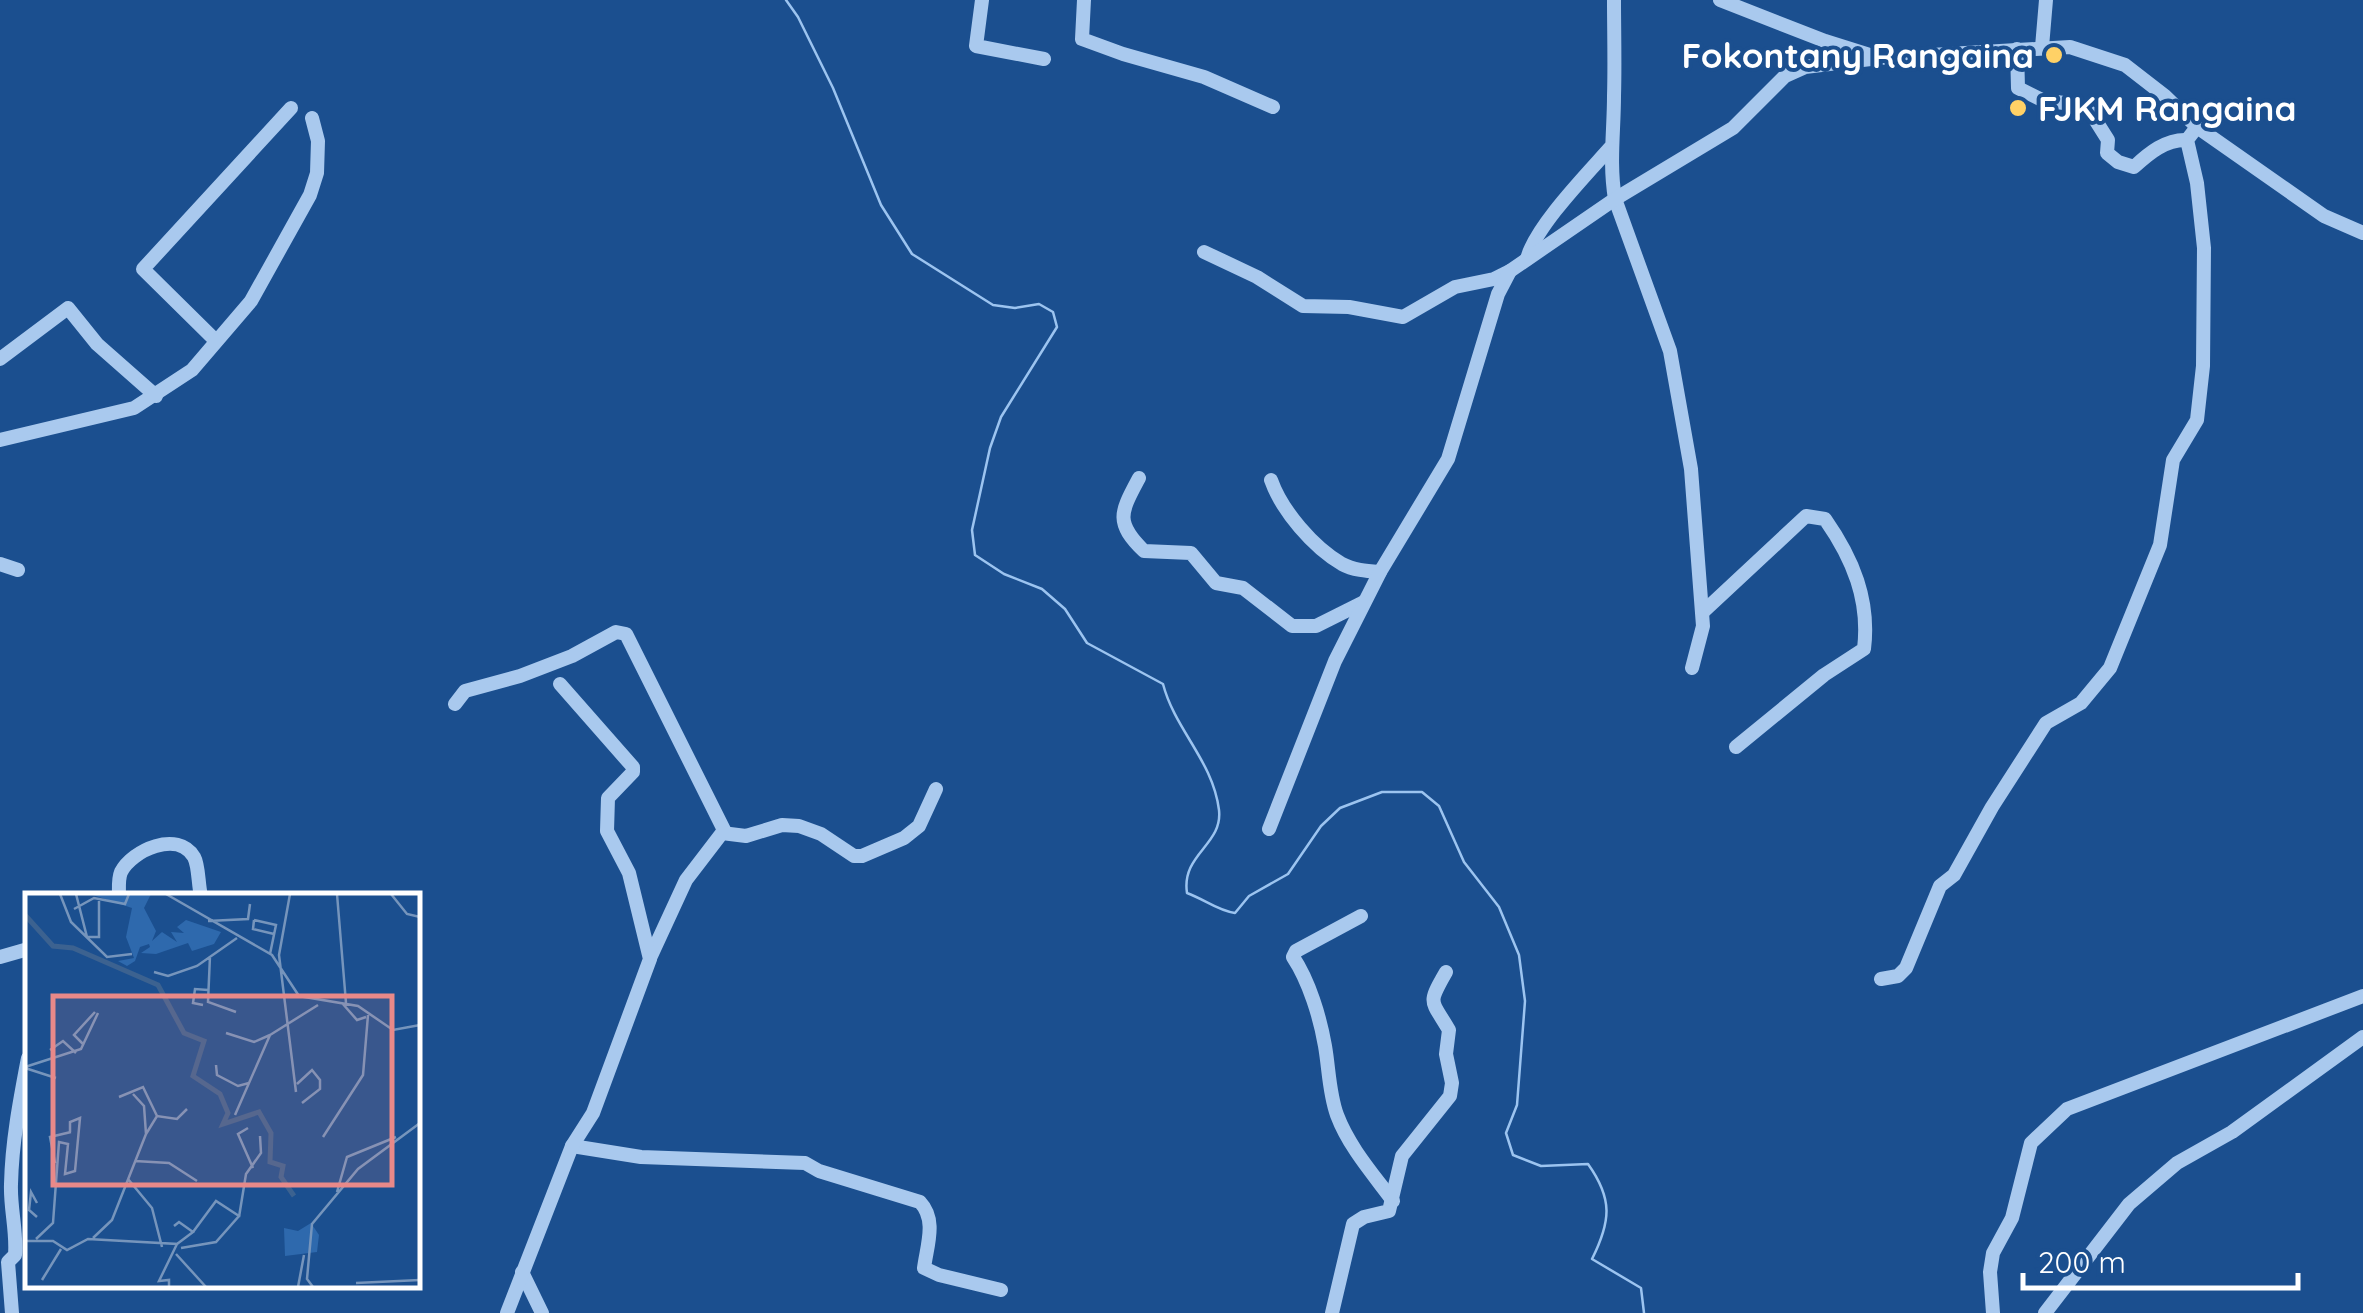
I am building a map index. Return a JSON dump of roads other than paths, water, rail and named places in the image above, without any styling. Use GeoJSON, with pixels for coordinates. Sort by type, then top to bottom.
{"type":"FeatureCollection","features":[{"type":"Feature","properties":{"kind":"street"},"geometry":{"type":"LineString","coordinates":[[982,0],[976,46],[1044,59]]}},
{"type":"Feature","properties":{"kind":"street"},"geometry":{"type":"LineString","coordinates":[[1084,0],[1082,38],[1204,77],[1273,106]]}},
{"type":"Feature","properties":{"kind":"street"},"geometry":{"type":"LineString","coordinates":[[1614,0],[1610,148],[1615,199],[1670,351],[1691,469],[1703,612],[1692,668]]}},
{"type":"Feature","properties":{"kind":"street"},"geometry":{"type":"LineString","coordinates":[[1720,0],[1880,58]]}},
{"type":"Feature","properties":{"kind":"street"},"geometry":{"type":"LineString","coordinates":[[2042,47],[2046,0]]}},
{"type":"Feature","properties":{"kind":"street"},"geometry":{"type":"LineString","coordinates":[[1204,252],[1303,306],[1349,307],[1403,316],[1455,288],[1510,271],[1615,199],[1733,128],[1785,76],[1805,68],[1880,58],[2042,47],[2070,47],[2125,65],[2196,126],[2324,216],[2363,233]]}},
{"type":"Feature","properties":{"kind":"street"},"geometry":{"type":"LineString","coordinates":[[2016,49],[2018,88],[2042,100],[2092,113],[2108,140],[2107,153],[2118,162],[2134,167],[2151,152],[2176,140],[2187,140]]}},
{"type":"Feature","properties":{"kind":"street"},"geometry":{"type":"LineString","coordinates":[[216,341],[143,269],[291,108]]}},
{"type":"Feature","properties":{"kind":"street"},"geometry":{"type":"LineString","coordinates":[[0,440],[134,408],[192,370],[251,301],[310,194],[318,173],[318,141],[312,118]]}},
{"type":"Feature","properties":{"kind":"street"},"geometry":{"type":"LineString","coordinates":[[1881,979],[1898,976],[1906,968],[1940,886],[1954,875],[2046,724],[2080,703],[2110,668],[2160,545],[2172,460],[2198,420],[2203,366],[2204,248],[2197,183],[2187,140],[2196,126]]}},
{"type":"Feature","properties":{"kind":"street"},"geometry":{"type":"LineString","coordinates":[[1527,259],[1545,227],[1610,148]]}},
{"type":"Feature","properties":{"kind":"street"},"geometry":{"type":"LineString","coordinates":[[1269,829],[1335,662],[1380,572],[1448,459],[1498,294],[1510,271]]}},
{"type":"Feature","properties":{"kind":"street"},"geometry":{"type":"LineString","coordinates":[[0,359],[68,308],[97,344],[156,396]]}},
{"type":"Feature","properties":{"kind":"street"},"geometry":{"type":"LineString","coordinates":[[1138,478],[1122,511],[1124,530],[1144,551],[1191,553],[1216,583],[1242,588],[1292,626],[1316,626],[1365,602]]}},
{"type":"Feature","properties":{"kind":"street"},"geometry":{"type":"LineString","coordinates":[[1271,480],[1278,499],[1319,546],[1343,565],[1380,572]]}},
{"type":"Feature","properties":{"kind":"street"},"geometry":{"type":"LineString","coordinates":[[1703,612],[1806,516],[1825,519],[1848,552],[1860,586],[1868,621],[1864,649],[1824,675],[1736,747]]}},
{"type":"Feature","properties":{"kind":"street"},"geometry":{"type":"LineString","coordinates":[[0,564],[18,570]]}},
{"type":"Feature","properties":{"kind":"street"},"geometry":{"type":"LineString","coordinates":[[455,704],[465,691],[572,656],[616,632],[626,634],[725,832]]}},
{"type":"Feature","properties":{"kind":"street"},"geometry":{"type":"LineString","coordinates":[[560,684],[633,767],[633,772],[608,798],[607,831],[628,873],[650,958]]}},
{"type":"Feature","properties":{"kind":"street"},"geometry":{"type":"LineString","coordinates":[[725,832],[746,836],[782,825],[799,826],[821,834],[854,856],[862,856],[904,838],[919,826],[936,789]]}},
{"type":"Feature","properties":{"kind":"street"},"geometry":{"type":"LineString","coordinates":[[506,1313],[572,1146],[593,1113],[650,958],[686,880],[725,832]]}},
{"type":"Feature","properties":{"kind":"street"},"geometry":{"type":"LineString","coordinates":[[119,893],[120,874],[133,857],[153,845],[189,851],[197,861],[201,893]]}},
{"type":"Feature","properties":{"kind":"street"},"geometry":{"type":"LineString","coordinates":[[1361,916],[1296,951],[1293,957],[1301,969],[1324,1043],[1337,1116],[1352,1146],[1393,1201]]}},
{"type":"Feature","properties":{"kind":"street"},"geometry":{"type":"LineString","coordinates":[[0,957],[25,950]]}},
{"type":"Feature","properties":{"kind":"street"},"geometry":{"type":"LineString","coordinates":[[1332,1313],[1353,1224],[1364,1216],[1389,1211],[1402,1156],[1450,1096],[1452,1082],[1446,1054],[1449,1030],[1433,1005],[1432,995],[1446,972]]}},
{"type":"Feature","properties":{"kind":"street"},"geometry":{"type":"LineString","coordinates":[[1993,1313],[1993,1253],[2012,1218],[2031,1143],[2054,1118],[2066,1109],[2363,996]]}},
{"type":"Feature","properties":{"kind":"street"},"geometry":{"type":"LineString","coordinates":[[2045,1313],[2129,1204],[2177,1162],[2232,1132],[2363,1037]]}},
{"type":"Feature","properties":{"kind":"street"},"geometry":{"type":"LineString","coordinates":[[12,1313],[8,1262],[15,1255],[16,1242],[10,1188],[25,1079]]}},
{"type":"Feature","properties":{"kind":"street"},"geometry":{"type":"LineString","coordinates":[[572,1146],[640,1157],[805,1162],[819,1171],[920,1202],[931,1221],[924,1268],[1000,1290]]}},
{"type":"Feature","properties":{"kind":"street"},"geometry":{"type":"LineString","coordinates":[[0,1147],[12,1168]]}},
{"type":"Feature","properties":{"kind":"street"},"geometry":{"type":"LineString","coordinates":[[522,1272],[542,1313]]}},
{"type":"Feature","properties":{"kind":"waterway"},"geometry":{"type":"LineString","coordinates":[[786,0],[833,88],[881,205],[912,254],[993,305],[1015,308],[1039,304],[1053,312],[1057,327],[1001,417],[990,448],[972,530],[975,555],[1004,574],[1042,589],[1065,609],[1087,643],[1163,684],[1209,776],[1219,810],[1215,832],[1190,868],[1187,893],[1235,913],[1249,896],[1288,874],[1321,826],[1340,808],[1382,792],[1422,792],[1439,806],[1464,862],[1499,907],[1519,955],[1525,1001],[1517,1105],[1506,1133],[1513,1155],[1541,1166],[1588,1164],[1602,1188],[1606,1210],[1603,1233],[1592,1259],[1641,1288],[1644,1313]]}},
{"type":"Feature","properties":{"kind":"place","name":"Fokontany Rangaina"},"geometry":{"type":"Point","coordinates":[2054,55]}},
{"type":"Feature","properties":{"kind":"place","name":"FJKM Rangaina"},"geometry":{"type":"Point","coordinates":[2018,108]}}]}
